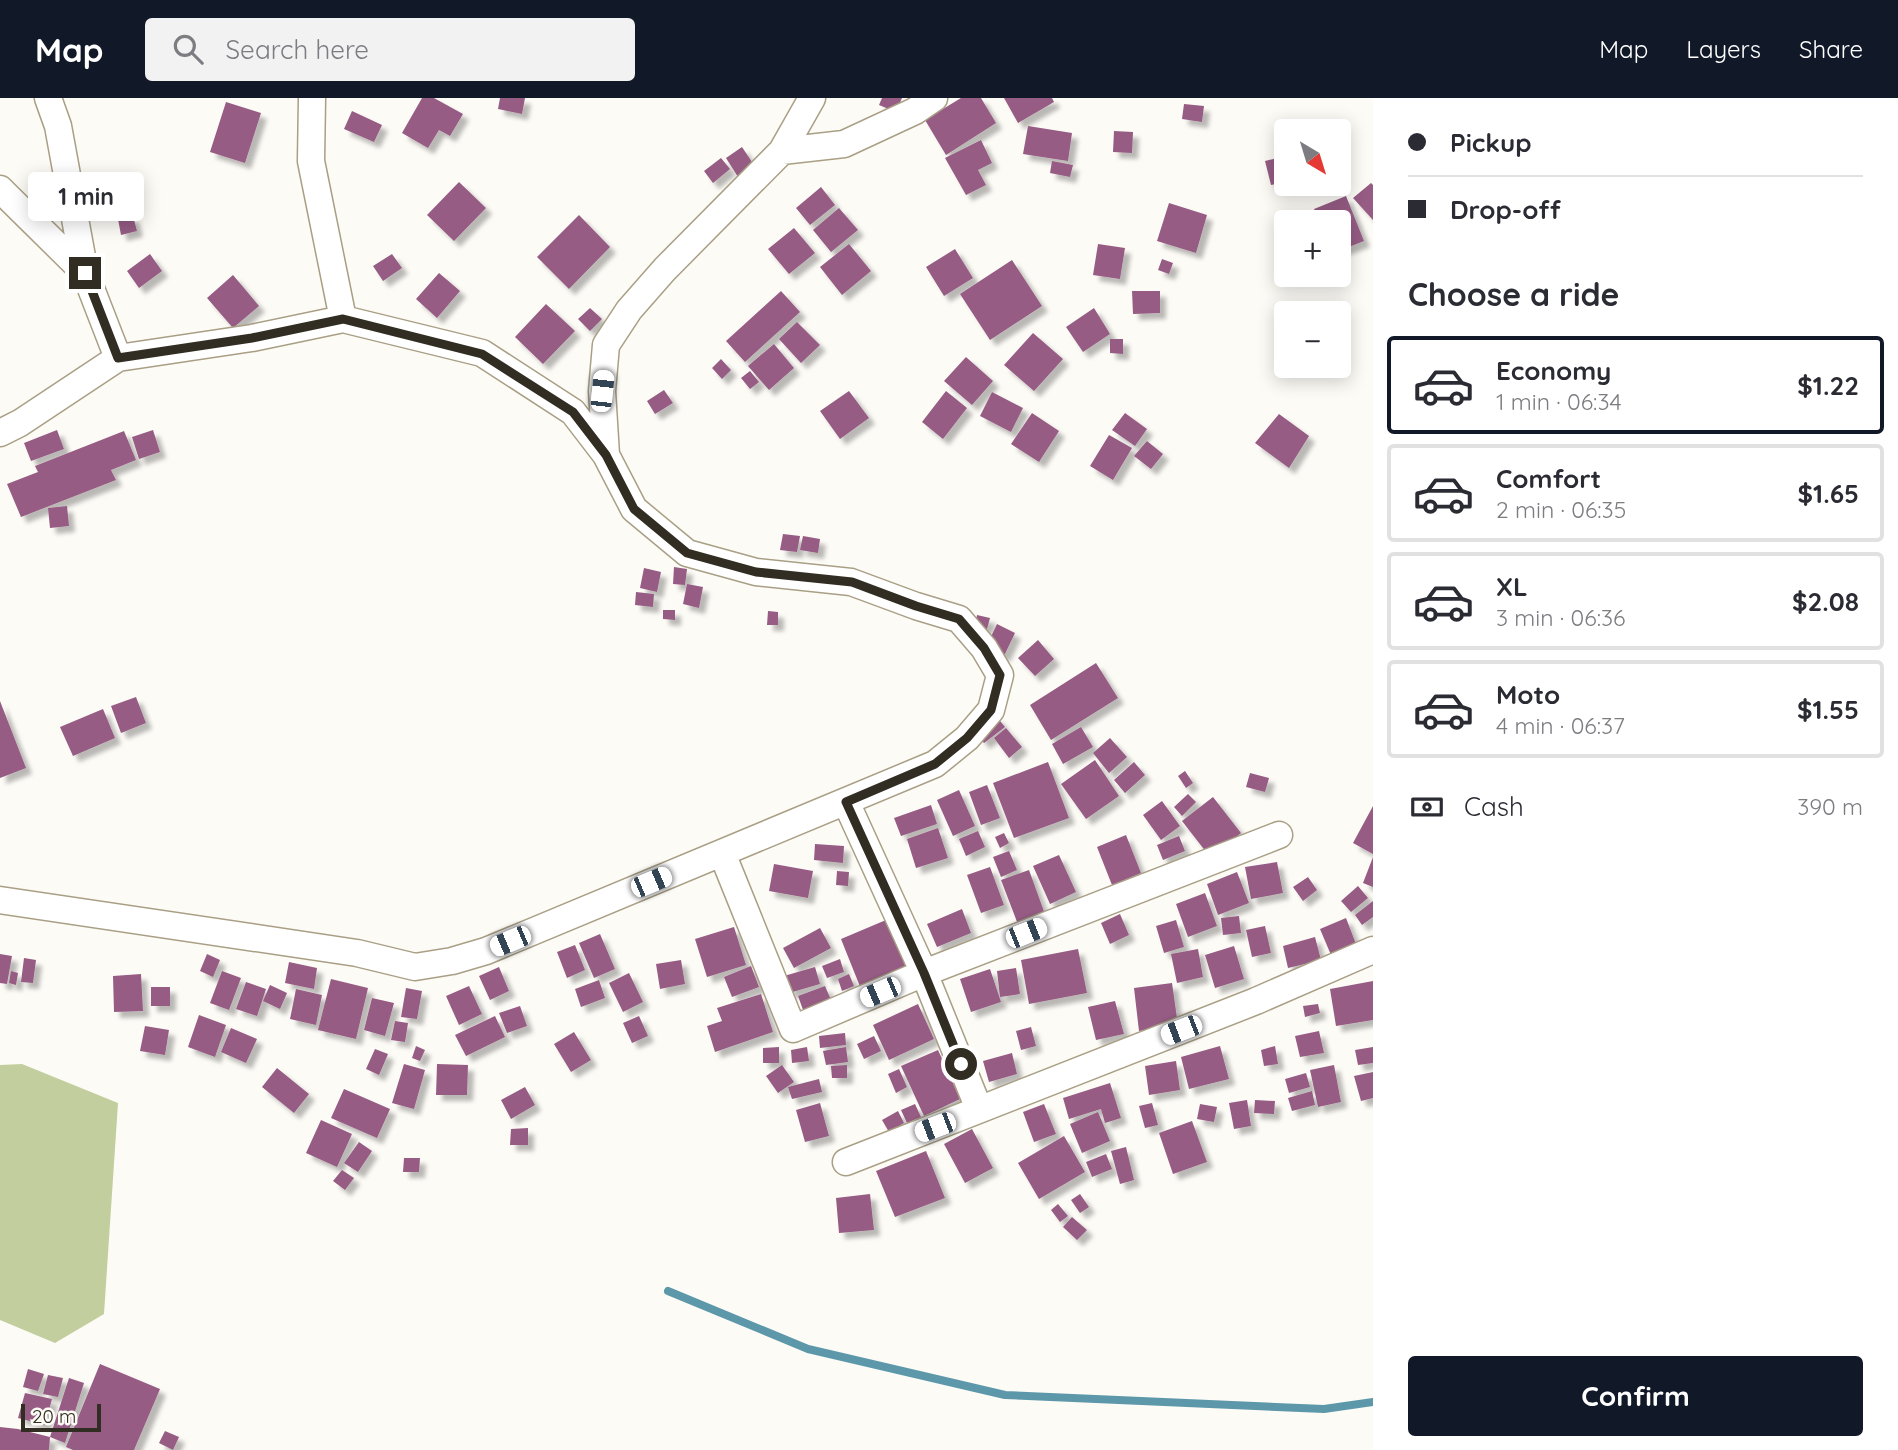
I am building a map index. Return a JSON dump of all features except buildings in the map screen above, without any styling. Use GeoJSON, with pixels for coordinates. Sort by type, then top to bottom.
{"type":"FeatureCollection","features":[{"type":"Feature","properties":{"kind":"street"},"geometry":{"type":"LineString","coordinates":[[48,98],[58,125],[85,273],[118,358]]}},
{"type":"Feature","properties":{"kind":"street"},"geometry":{"type":"LineString","coordinates":[[312,98],[311,161],[343,319]]}},
{"type":"Feature","properties":{"kind":"street"},"geometry":{"type":"LineString","coordinates":[[606,455],[602,391],[606,345],[629,310],[665,269],[782,151],[812,98]]}},
{"type":"Feature","properties":{"kind":"street"},"geometry":{"type":"LineString","coordinates":[[782,151],[845,145],[915,111],[934,98]]}},
{"type":"Feature","properties":{"kind":"street"},"geometry":{"type":"LineString","coordinates":[[0,189],[85,273]]}},
{"type":"Feature","properties":{"kind":"street"},"geometry":{"type":"LineString","coordinates":[[0,433],[20,423],[118,358],[252,338],[343,319],[482,354],[573,412],[606,455],[634,509],[687,553],[756,572],[852,582],[959,619],[984,648],[1000,675],[991,710],[967,738],[935,764],[486,951],[452,961],[415,967],[357,953],[0,900]]}},
{"type":"Feature","properties":{"kind":"street"},"geometry":{"type":"LineString","coordinates":[[846,802],[924,973],[979,1110]]}},
{"type":"Feature","properties":{"kind":"street"},"geometry":{"type":"LineString","coordinates":[[722,853],[793,1029],[924,973],[1279,835]]}},
{"type":"Feature","properties":{"kind":"street"},"geometry":{"type":"LineString","coordinates":[[846,1162],[1256,1001],[1373,950]]}},
{"type":"Feature","properties":{"kind":"green space"},"geometry":{"type":"Polygon","coordinates":[[[22,1064],[118,1103],[104,1314],[55,1343],[0,1320],[0,1065],[22,1064]]]}},
{"type":"Feature","properties":{"kind":"waterway"},"geometry":{"type":"LineString","coordinates":[[668,1291],[808,1349],[1005,1395],[1324,1409],[1373,1402]]}},
{"type":"Feature","properties":{"kind":"route"},"geometry":{"type":"LineString","coordinates":[[85,273],[118,358],[252,338],[343,319],[482,354],[573,412],[606,455],[634,509],[687,553],[756,572],[852,582],[959,619],[984,648],[1000,675],[991,710],[967,738],[935,764],[846,802],[924,973],[961,1064]]}}]}
